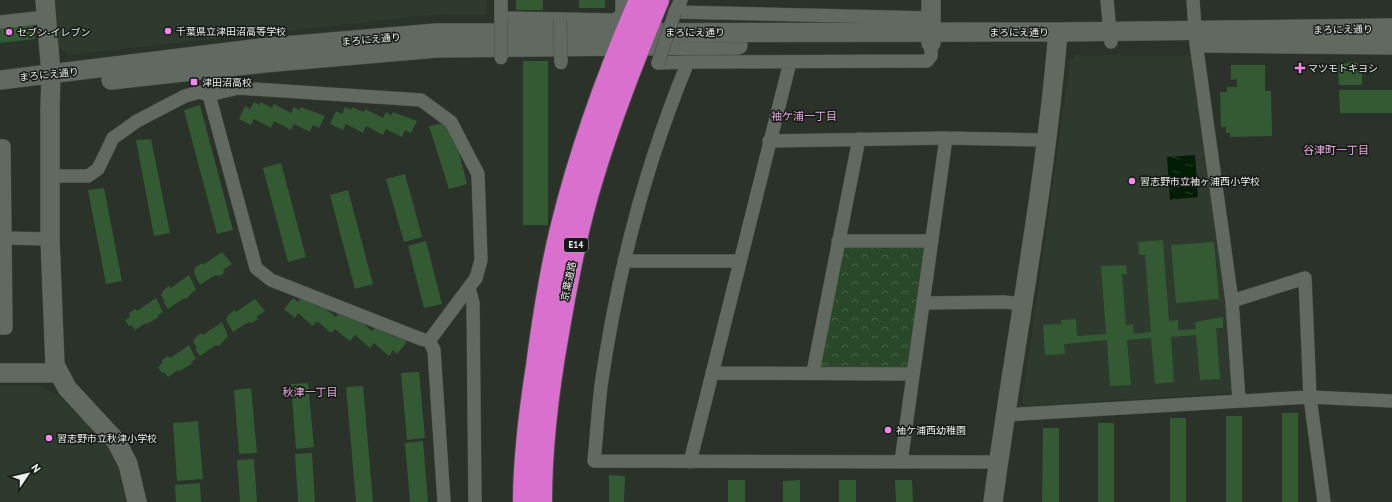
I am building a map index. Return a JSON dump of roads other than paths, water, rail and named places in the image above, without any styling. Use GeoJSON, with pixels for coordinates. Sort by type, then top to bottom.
{"type":"FeatureCollection","features":[{"type":"Feature","properties":{"kind":"highway","name":"京葉道路"},"geometry":{"type":"LineString","coordinates":[[541,502],[544,433],[551,370],[563,303],[593,177],[632,40],[640,0]]}},
{"type":"Feature","properties":{"kind":"highway","name":"京葉道路"},"geometry":{"type":"LineString","coordinates":[[524,502],[528,426],[546,303],[561,229],[598,109],[632,40],[672,4]]}},
{"type":"Feature","properties":{"kind":"street"},"geometry":{"type":"LineString","coordinates":[[501,0],[501,58]]}},
{"type":"Feature","properties":{"kind":"street"},"geometry":{"type":"LineString","coordinates":[[501,18],[614,20],[622,15],[622,0]]}},
{"type":"Feature","properties":{"kind":"street"},"geometry":{"type":"LineString","coordinates":[[1107,0],[1110,36]]}},
{"type":"Feature","properties":{"kind":"street"},"geometry":{"type":"LineString","coordinates":[[1193,0],[1195,36],[1232,301],[1239,400]]}},
{"type":"Feature","properties":{"kind":"street"},"geometry":{"type":"LineString","coordinates":[[672,4],[931,23],[931,56],[927,61],[658,63],[672,4]]}},
{"type":"Feature","properties":{"kind":"street"},"geometry":{"type":"LineString","coordinates":[[0,22],[46,8],[51,80],[50,239],[52,339],[55,365],[66,388],[116,441],[128,464],[137,502]]}},
{"type":"Feature","properties":{"kind":"street"},"geometry":{"type":"LineString","coordinates":[[560,19],[561,63]]}},
{"type":"Feature","properties":{"kind":"street","name":"まろにえ通り"},"geometry":{"type":"LineString","coordinates":[[0,80],[51,80],[437,48],[632,40],[931,23],[1058,37],[1195,36],[1392,28]]}},
{"type":"Feature","properties":{"kind":"street","name":"まろにえ通り"},"geometry":{"type":"LineString","coordinates":[[1195,36],[1392,44]]}},
{"type":"Feature","properties":{"kind":"street"},"geometry":{"type":"LineString","coordinates":[[993,502],[1005,415],[1024,304],[1058,37]]}},
{"type":"Feature","properties":{"kind":"street"},"geometry":{"type":"LineString","coordinates":[[688,62],[669,111],[635,215],[624,261],[602,380],[594,461],[998,462]]}},
{"type":"Feature","properties":{"kind":"street"},"geometry":{"type":"LineString","coordinates":[[690,462],[769,140],[790,62]]}},
{"type":"Feature","properties":{"kind":"street","name":"まろにえ通り"},"geometry":{"type":"LineString","coordinates":[[0,92],[51,80]]}},
{"type":"Feature","properties":{"kind":"street"},"geometry":{"type":"LineString","coordinates":[[50,176],[88,176],[98,169],[112,138],[137,120],[185,96],[200,92],[210,95],[238,88],[421,100],[451,122],[478,174],[481,260],[476,278],[429,341]]}},
{"type":"Feature","properties":{"kind":"street"},"geometry":{"type":"LineString","coordinates":[[210,95],[256,268],[271,280],[429,341],[434,350],[444,502]]}},
{"type":"Feature","properties":{"kind":"street"},"geometry":{"type":"LineString","coordinates":[[769,140],[946,138],[1046,140]]}},
{"type":"Feature","properties":{"kind":"street"},"geometry":{"type":"LineString","coordinates":[[901,462],[946,138]]}},
{"type":"Feature","properties":{"kind":"street"},"geometry":{"type":"LineString","coordinates":[[813,372],[859,139]]}},
{"type":"Feature","properties":{"kind":"street"},"geometry":{"type":"LineString","coordinates":[[0,146],[4,146],[6,328],[0,328]]}},
{"type":"Feature","properties":{"kind":"street"},"geometry":{"type":"LineString","coordinates":[[5,238],[50,239]]}},
{"type":"Feature","properties":{"kind":"street"},"geometry":{"type":"LineString","coordinates":[[838,241],[932,241]]}},
{"type":"Feature","properties":{"kind":"street"},"geometry":{"type":"LineString","coordinates":[[624,261],[740,261]]}},
{"type":"Feature","properties":{"kind":"street"},"geometry":{"type":"LineString","coordinates":[[1232,301],[1305,278],[1310,397],[1324,502]]}},
{"type":"Feature","properties":{"kind":"street"},"geometry":{"type":"LineString","coordinates":[[469,288],[473,303],[475,502]]}},
{"type":"Feature","properties":{"kind":"street"},"geometry":{"type":"LineString","coordinates":[[924,303],[1004,302],[1024,304]]}},
{"type":"Feature","properties":{"kind":"street"},"geometry":{"type":"LineString","coordinates":[[712,373],[813,372],[913,374]]}},
{"type":"Feature","properties":{"kind":"street"},"geometry":{"type":"LineString","coordinates":[[0,373],[59,373]]}},
{"type":"Feature","properties":{"kind":"street"},"geometry":{"type":"LineString","coordinates":[[1005,415],[1310,397],[1392,401]]}},
{"type":"Feature","properties":{"kind":"water"},"geometry":{"type":"Polygon","coordinates":[[[1195,155],[1198,197],[1170,200],[1167,157],[1195,155]]]}},
{"type":"Feature","properties":{"kind":"place","name":"千葉県立津田沼高等学校"},"geometry":{"type":"Point","coordinates":[168,31]}},
{"type":"Feature","properties":{"kind":"place","name":"セブン-イレブン"},"geometry":{"type":"Point","coordinates":[9,32]}},
{"type":"Feature","properties":{"kind":"place","name":"マツモトキヨシ"},"geometry":{"type":"Point","coordinates":[1300,68]}},
{"type":"Feature","properties":{"kind":"place","name":"津田沼高校"},"geometry":{"type":"Point","coordinates":[194,82]}},
{"type":"Feature","properties":{"kind":"place","name":"習志野市立袖ヶ浦西小学校"},"geometry":{"type":"Point","coordinates":[1132,181]}},
{"type":"Feature","properties":{"kind":"place","name":"袖ケ浦西幼稚園"},"geometry":{"type":"Point","coordinates":[888,430]}},
{"type":"Feature","properties":{"kind":"place","name":"習志野市立秋津小学校"},"geometry":{"type":"Point","coordinates":[49,438]}},
{"type":"Feature","properties":{"kind":"district","name":"袖ケ浦一丁目"},"geometry":{"type":"Point","coordinates":[804,116]}},
{"type":"Feature","properties":{"kind":"district","name":"谷津町一丁目"},"geometry":{"type":"Point","coordinates":[1336,150]}},
{"type":"Feature","properties":{"kind":"district","name":"秋津一丁目"},"geometry":{"type":"Point","coordinates":[310,392]}}]}
